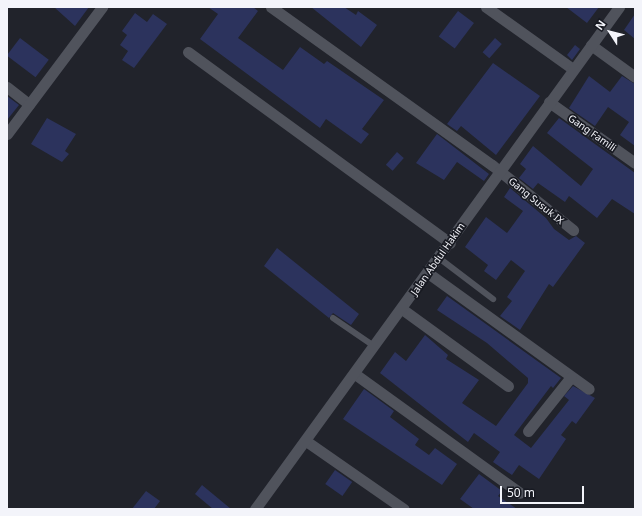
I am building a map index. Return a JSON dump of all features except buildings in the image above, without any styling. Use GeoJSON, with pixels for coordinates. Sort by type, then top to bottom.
{"type":"FeatureCollection","features":[{"type":"Feature","properties":{"kind":"street"},"geometry":{"type":"LineString","coordinates":[[7,134],[102,7]]}},
{"type":"Feature","properties":{"kind":"street","name":"Gang Susuk IX"},"geometry":{"type":"LineString","coordinates":[[271,7],[500,172],[573,230]]}},
{"type":"Feature","properties":{"kind":"street"},"geometry":{"type":"LineString","coordinates":[[486,7],[573,69]]}},
{"type":"Feature","properties":{"kind":"street","name":"Jalan Abdul Hakim"},"geometry":{"type":"LineString","coordinates":[[255,509],[450,243],[549,102],[619,7]]}},
{"type":"Feature","properties":{"kind":"street"},"geometry":{"type":"LineString","coordinates":[[591,45],[635,77]]}},
{"type":"Feature","properties":{"kind":"street"},"geometry":{"type":"LineString","coordinates":[[188,52],[450,243]]}},
{"type":"Feature","properties":{"kind":"street"},"geometry":{"type":"LineString","coordinates":[[7,87],[29,104]]}},
{"type":"Feature","properties":{"kind":"street","name":"Gang Famili"},"geometry":{"type":"LineString","coordinates":[[549,102],[635,163]]}},
{"type":"Feature","properties":{"kind":"street"},"geometry":{"type":"LineString","coordinates":[[428,273],[571,377],[590,389]]}},
{"type":"Feature","properties":{"kind":"street"},"geometry":{"type":"LineString","coordinates":[[402,309],[508,386]]}},
{"type":"Feature","properties":{"kind":"street"},"geometry":{"type":"LineString","coordinates":[[354,374],[520,493]]}},
{"type":"Feature","properties":{"kind":"street"},"geometry":{"type":"LineString","coordinates":[[528,431],[571,377]]}},
{"type":"Feature","properties":{"kind":"street"},"geometry":{"type":"LineString","coordinates":[[306,441],[404,509]]}},
{"type":"Feature","properties":{"kind":"lane"},"geometry":{"type":"LineString","coordinates":[[439,258],[493,299]]}},
{"type":"Feature","properties":{"kind":"lane"},"geometry":{"type":"LineString","coordinates":[[334,318],[374,346]]}}]}
